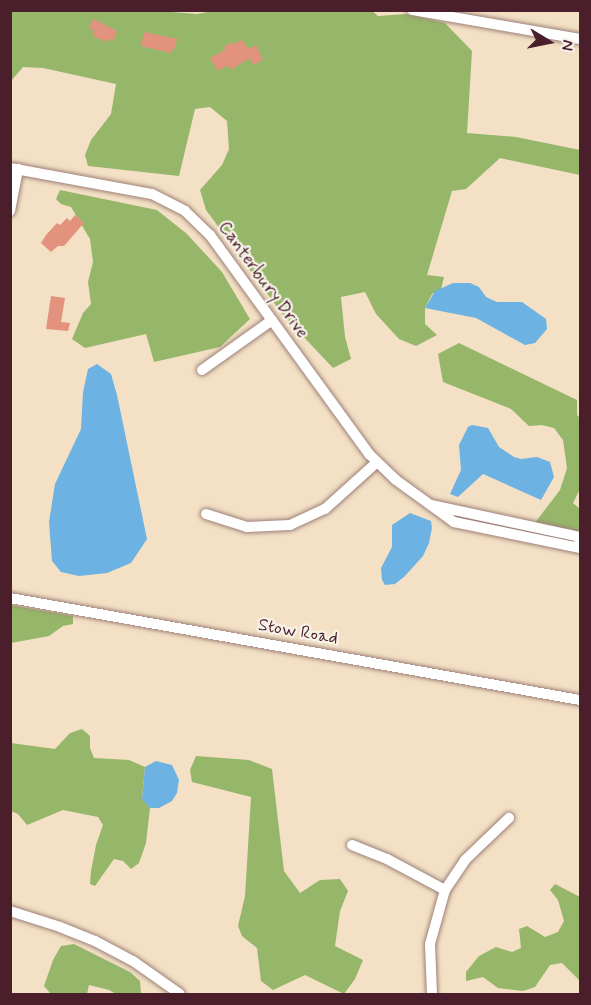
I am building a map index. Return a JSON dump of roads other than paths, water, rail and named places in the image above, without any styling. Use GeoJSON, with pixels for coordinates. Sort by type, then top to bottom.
{"type":"FeatureCollection","features":[{"type":"Feature","properties":{"kind":"street"},"geometry":{"type":"LineString","coordinates":[[412,10],[580,39]]}},
{"type":"Feature","properties":{"kind":"street"},"geometry":{"type":"LineString","coordinates":[[10,211],[14,169]]}},
{"type":"Feature","properties":{"kind":"street","name":"Canterbury Drive"},"geometry":{"type":"LineString","coordinates":[[14,169],[152,194],[177,205],[203,226],[376,463],[431,505],[481,523],[580,544]]}},
{"type":"Feature","properties":{"kind":"street"},"geometry":{"type":"LineString","coordinates":[[202,370],[272,320]]}},
{"type":"Feature","properties":{"kind":"street"},"geometry":{"type":"LineString","coordinates":[[206,514],[247,527],[265,528],[290,525],[325,509],[376,463]]}},
{"type":"Feature","properties":{"kind":"street","name":"Stow Road"},"geometry":{"type":"LineString","coordinates":[[10,598],[580,700]]}},
{"type":"Feature","properties":{"kind":"street"},"geometry":{"type":"LineString","coordinates":[[432,994],[430,944],[445,890],[465,860],[509,818]]}},
{"type":"Feature","properties":{"kind":"street"},"geometry":{"type":"LineString","coordinates":[[352,844],[387,859],[445,890]]}},
{"type":"Feature","properties":{"kind":"street"},"geometry":{"type":"LineString","coordinates":[[10,911],[95,941],[133,961],[180,994]]}},
{"type":"Feature","properties":{"kind":"water"},"geometry":{"type":"Polygon","coordinates":[[[453,283],[470,283],[479,287],[486,297],[497,302],[522,302],[546,319],[547,329],[535,343],[525,345],[476,318],[425,308],[435,291],[453,283]]]}},
{"type":"Feature","properties":{"kind":"water"},"geometry":{"type":"Polygon","coordinates":[[[97,364],[111,374],[117,395],[147,539],[131,563],[107,573],[79,576],[61,572],[52,561],[49,522],[55,484],[81,429],[83,392],[88,369],[97,364]]]}},
{"type":"Feature","properties":{"kind":"water"},"geometry":{"type":"Polygon","coordinates":[[[472,425],[488,428],[499,447],[514,457],[521,459],[537,457],[550,462],[554,477],[541,500],[483,474],[458,497],[450,494],[461,470],[459,445],[468,427],[472,425]]]}},
{"type":"Feature","properties":{"kind":"water"},"geometry":{"type":"Polygon","coordinates":[[[410,513],[431,521],[429,543],[423,556],[404,577],[395,584],[385,585],[381,568],[392,547],[392,525],[410,513]]]}},
{"type":"Feature","properties":{"kind":"water"},"geometry":{"type":"Polygon","coordinates":[[[156,761],[172,765],[179,780],[177,793],[172,801],[159,808],[150,808],[142,799],[145,767],[156,761]]]}}]}
